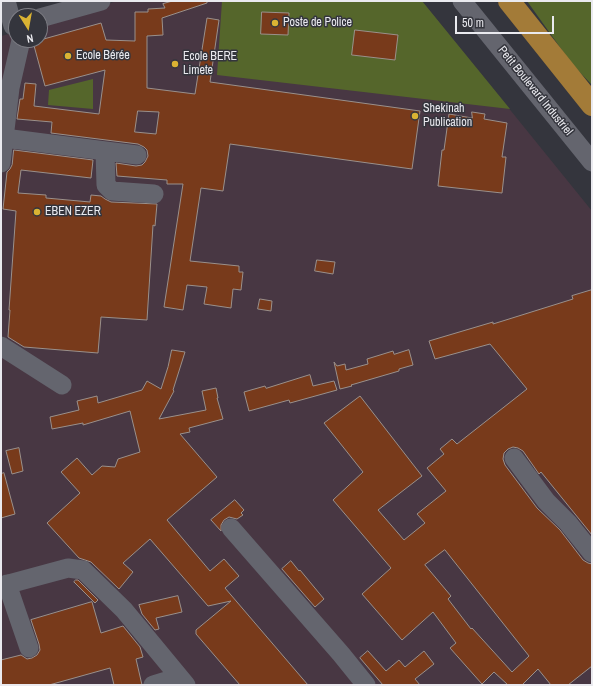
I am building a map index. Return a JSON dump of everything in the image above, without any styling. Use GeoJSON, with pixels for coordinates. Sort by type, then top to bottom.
{"type":"FeatureCollection","features":[{"type":"Feature","properties":{"kind":"highway"},"geometry":{"type":"LineString","coordinates":[[509,1],[592,105]]}},
{"type":"Feature","properties":{"kind":"street"},"geometry":{"type":"LineString","coordinates":[[48,16],[101,1]]}},
{"type":"Feature","properties":{"kind":"street","name":"Petit Boulevard Industriel"},"geometry":{"type":"LineString","coordinates":[[462,1],[592,162]]}},
{"type":"Feature","properties":{"kind":"street"},"geometry":{"type":"LineString","coordinates":[[1,163],[10,88],[12,48]]}},
{"type":"Feature","properties":{"kind":"street"},"geometry":{"type":"LineString","coordinates":[[4,138],[137,155]]}},
{"type":"Feature","properties":{"kind":"street"},"geometry":{"type":"LineString","coordinates":[[105,151],[106,185],[112,191],[154,194]]}},
{"type":"Feature","properties":{"kind":"street"},"geometry":{"type":"LineString","coordinates":[[1,346],[62,385]]}},
{"type":"Feature","properties":{"kind":"street"},"geometry":{"type":"LineString","coordinates":[[514,458],[546,501],[568,524],[592,553]]}},
{"type":"Feature","properties":{"kind":"street"},"geometry":{"type":"LineString","coordinates":[[231,528],[341,654],[366,685]]}},
{"type":"Feature","properties":{"kind":"street"},"geometry":{"type":"LineString","coordinates":[[28,648],[4,585],[68,568],[83,570],[124,610],[182,681]]}},
{"type":"Feature","properties":{"kind":"street"},"geometry":{"type":"LineString","coordinates":[[153,685],[182,681]]}},
{"type":"Feature","properties":{"kind":"shaded area"},"geometry":{"type":"Polygon","coordinates":[[[117,1],[422,1],[592,211],[592,685],[1,685],[1,36],[8,34],[8,48],[48,48],[48,22],[117,1]]]}},
{"type":"Feature","properties":{"kind":"green space"},"geometry":{"type":"Polygon","coordinates":[[[222,1],[422,1],[510,109],[217,75],[222,1]]]}},
{"type":"Feature","properties":{"kind":"green space"},"geometry":{"type":"Polygon","coordinates":[[[527,1],[592,1],[592,85],[572,64],[527,1]]]}},
{"type":"Feature","properties":{"kind":"green space"},"geometry":{"type":"Polygon","coordinates":[[[93,79],[93,109],[48,105],[49,90],[93,79]]]}},
{"type":"Feature","properties":{"kind":"building"},"geometry":{"type":"Polygon","coordinates":[[[173,1],[207,1],[207,3],[162,18],[163,35],[147,36],[147,88],[195,94],[207,18],[219,20],[210,82],[420,111],[412,169],[230,144],[223,191],[201,188],[190,261],[239,266],[239,272],[243,272],[241,290],[233,289],[231,308],[204,304],[207,287],[187,285],[183,310],[164,307],[183,184],[167,184],[167,180],[117,176],[116,163],[136,166],[142,165],[145,162],[148,156],[147,150],[144,147],[138,144],[51,133],[52,122],[17,119],[20,99],[23,99],[25,83],[36,84],[34,106],[99,114],[105,70],[45,86],[35,48],[48,48],[48,38],[101,23],[106,40],[135,41],[135,12],[148,12],[148,9],[165,8],[163,4],[173,1]],[[138,111],[135,132],[156,134],[159,112],[138,111]]]}},
{"type":"Feature","properties":{"kind":"building","name":"Poste de Police"},"geometry":{"type":"Polygon","coordinates":[[[262,12],[289,13],[288,35],[261,34],[262,12]]]}},
{"type":"Feature","properties":{"kind":"building"},"geometry":{"type":"Polygon","coordinates":[[[355,30],[398,35],[395,60],[352,55],[355,30]]]}},
{"type":"Feature","properties":{"kind":"building"},"geometry":{"type":"Polygon","coordinates":[[[472,112],[485,114],[484,119],[507,123],[502,157],[506,157],[502,193],[438,186],[442,150],[444,150],[449,114],[472,118],[472,112]]]}},
{"type":"Feature","properties":{"kind":"building"},"geometry":{"type":"Polygon","coordinates":[[[14,150],[93,160],[91,178],[21,170],[18,193],[46,195],[46,198],[90,202],[91,195],[101,196],[111,202],[157,204],[155,226],[153,225],[147,320],[101,317],[98,353],[24,347],[8,337],[16,211],[3,209],[7,172],[12,165],[14,150]]]}},
{"type":"Feature","properties":{"kind":"building"},"geometry":{"type":"Polygon","coordinates":[[[317,260],[335,262],[333,274],[315,271],[317,260]]]}},
{"type":"Feature","properties":{"kind":"building"},"geometry":{"type":"Polygon","coordinates":[[[592,290],[592,535],[541,472],[539,474],[523,451],[513,447],[508,449],[504,453],[503,459],[505,465],[537,508],[560,530],[583,560],[592,564],[592,666],[568,685],[551,685],[538,669],[522,685],[508,685],[494,672],[482,684],[450,648],[456,643],[433,612],[402,640],[362,594],[391,568],[333,500],[363,472],[324,423],[360,396],[422,476],[378,510],[404,540],[425,523],[417,514],[446,491],[427,468],[444,454],[440,449],[452,439],[457,444],[527,389],[490,344],[435,359],[429,341],[493,322],[493,324],[573,299],[572,296],[592,290]],[[445,550],[425,565],[451,596],[448,599],[471,629],[472,628],[512,672],[529,656],[445,550]]]}},
{"type":"Feature","properties":{"kind":"building"},"geometry":{"type":"Polygon","coordinates":[[[260,299],[272,301],[271,311],[258,309],[260,299]]]}},
{"type":"Feature","properties":{"kind":"building"},"geometry":{"type":"Polygon","coordinates":[[[172,350],[185,352],[173,390],[174,391],[159,419],[206,410],[202,391],[216,388],[217,398],[223,419],[189,428],[190,432],[180,434],[217,477],[167,520],[210,571],[224,559],[239,576],[225,588],[308,685],[240,685],[196,634],[196,630],[231,601],[208,606],[150,539],[123,563],[133,572],[119,589],[91,562],[79,558],[47,523],[80,493],[61,472],[77,458],[92,475],[102,466],[115,467],[118,459],[140,452],[130,411],[83,425],[83,423],[52,429],[50,417],[79,410],[77,401],[97,396],[98,403],[142,390],[147,381],[161,389],[172,350]]]}},
{"type":"Feature","properties":{"kind":"building"},"geometry":{"type":"Polygon","coordinates":[[[409,350],[413,365],[399,369],[399,371],[340,389],[334,362],[337,366],[345,364],[346,370],[368,364],[367,359],[393,351],[394,354],[409,350]]]}},
{"type":"Feature","properties":{"kind":"building"},"geometry":{"type":"Polygon","coordinates":[[[310,375],[313,386],[334,381],[337,390],[290,403],[289,400],[249,411],[244,392],[265,386],[266,388],[310,375]]]}},
{"type":"Feature","properties":{"kind":"building"},"geometry":{"type":"Polygon","coordinates":[[[19,448],[23,471],[12,474],[6,451],[19,448]]]}},
{"type":"Feature","properties":{"kind":"building"},"geometry":{"type":"Polygon","coordinates":[[[4,473],[15,514],[1,518],[1,474],[4,473]]]}},
{"type":"Feature","properties":{"kind":"building"},"geometry":{"type":"Polygon","coordinates":[[[235,500],[244,510],[241,513],[243,515],[237,519],[229,517],[224,520],[221,525],[221,531],[211,520],[235,500]]]}},
{"type":"Feature","properties":{"kind":"building"},"geometry":{"type":"Polygon","coordinates":[[[291,561],[324,599],[315,607],[282,569],[291,561]]]}},
{"type":"Feature","properties":{"kind":"building"},"geometry":{"type":"Polygon","coordinates":[[[78,580],[98,600],[95,603],[74,582],[78,580]]]}},
{"type":"Feature","properties":{"kind":"building"},"geometry":{"type":"Polygon","coordinates":[[[178,596],[182,612],[156,618],[159,629],[155,630],[142,614],[139,605],[178,596]]]}},
{"type":"Feature","properties":{"kind":"building"},"geometry":{"type":"Polygon","coordinates":[[[92,602],[101,633],[123,626],[140,647],[143,657],[136,659],[142,685],[114,685],[110,668],[49,685],[1,685],[1,660],[21,655],[27,659],[32,658],[37,655],[40,650],[31,620],[92,602]]]}},
{"type":"Feature","properties":{"kind":"building"},"geometry":{"type":"Polygon","coordinates":[[[368,651],[386,671],[399,660],[405,667],[424,651],[434,664],[415,679],[420,685],[383,685],[360,658],[368,651]]]}},
{"type":"Feature","properties":{"kind":"place","name":"Poste de Police"},"geometry":{"type":"Point","coordinates":[275,23]}},
{"type":"Feature","properties":{"kind":"place","name":"Ecole Bérée"},"geometry":{"type":"Point","coordinates":[68,56]}},
{"type":"Feature","properties":{"kind":"place","name":"Ecole BERE Limete"},"geometry":{"type":"Point","coordinates":[175,64]}},
{"type":"Feature","properties":{"kind":"place","name":"Shekinah Publication"},"geometry":{"type":"Point","coordinates":[415,116]}},
{"type":"Feature","properties":{"kind":"place","name":"EBEN EZER"},"geometry":{"type":"Point","coordinates":[37,212]}}]}
